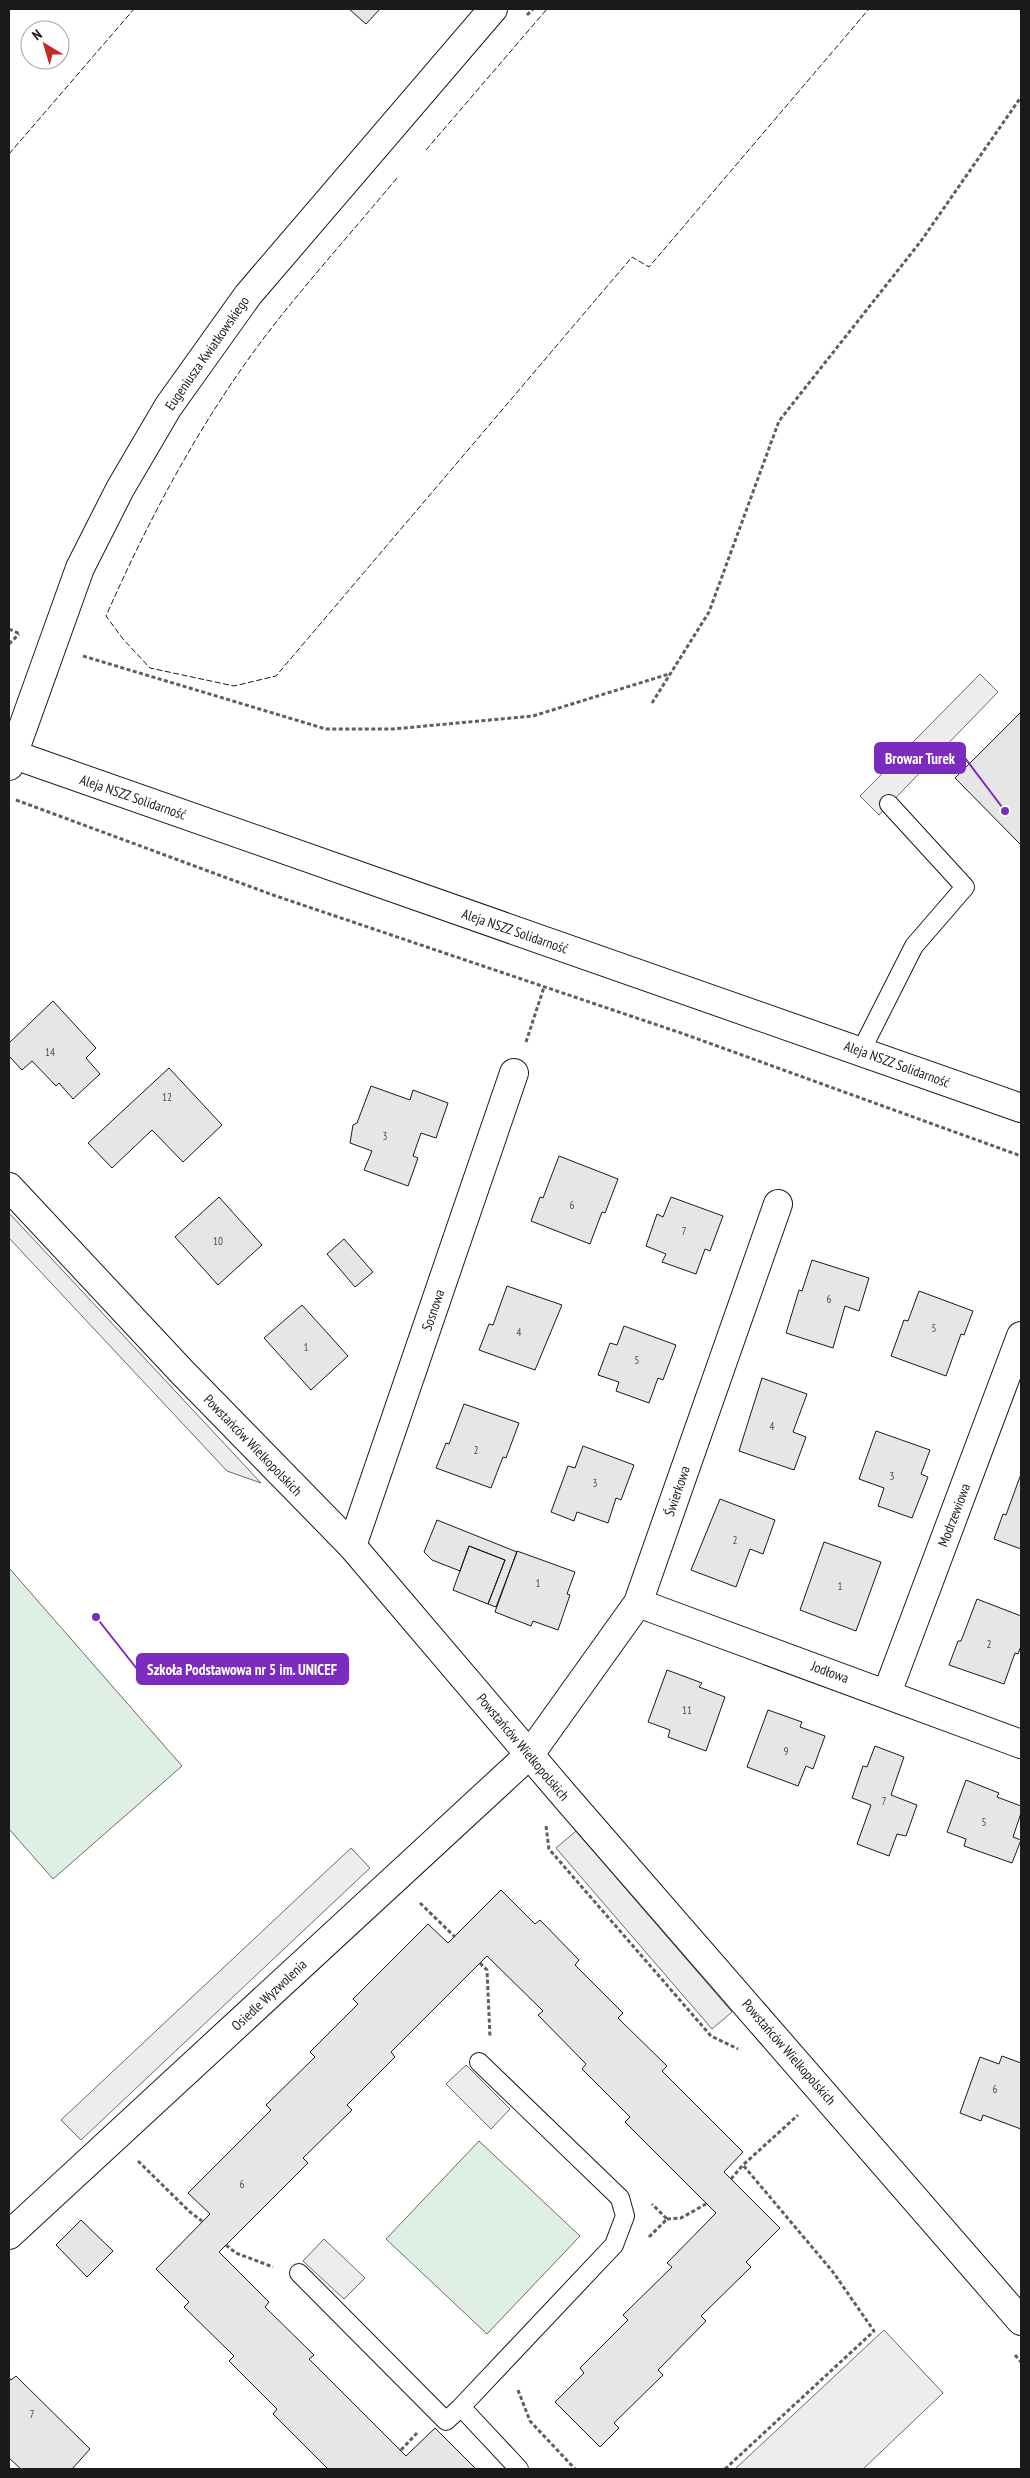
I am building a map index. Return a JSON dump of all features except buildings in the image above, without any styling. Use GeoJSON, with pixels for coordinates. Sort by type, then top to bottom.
{"type":"FeatureCollection","features":[{"type":"Feature","properties":{"kind":"street","name":"Eugeniusza Kwiatkowskiego"},"geometry":{"type":"LineString","coordinates":[[10,758],[80,568],[120,489],[168,407],[248,295],[494,9]]}},
{"type":"Feature","properties":{"kind":"street","name":"Aleja NSZZ Solidarność"},"geometry":{"type":"LineString","coordinates":[[10,758],[861,1051],[1021,1108]]}},
{"type":"Feature","properties":{"kind":"street","name":"Sosnowa"},"geometry":{"type":"LineString","coordinates":[[352,1546],[514,1073]]}},
{"type":"Feature","properties":{"kind":"street","name":"Powstańców Wielkopolskich"},"geometry":{"type":"LineString","coordinates":[[9,1188],[183,1374],[352,1546],[1021,2321]]}},
{"type":"Feature","properties":{"kind":"street","name":"Świerkowa"},"geometry":{"type":"LineString","coordinates":[[530,1754],[638,1602],[778,1204]]}},
{"type":"Feature","properties":{"kind":"street","name":"Modrzewiowa"},"geometry":{"type":"LineString","coordinates":[[887,1693],[1021,1336]]}},
{"type":"Feature","properties":{"kind":"street","name":"Jodłowa"},"geometry":{"type":"LineString","coordinates":[[638,1602],[1021,1744]]}},
{"type":"Feature","properties":{"kind":"street","name":"Osiedle Wyzwolenia"},"geometry":{"type":"LineString","coordinates":[[9,2235],[530,1754]]}},
{"type":"Feature","properties":{"kind":"lane"},"geometry":{"type":"LineString","coordinates":[[861,1051],[914,946],[965,887],[889,804]]}},
{"type":"Feature","properties":{"kind":"lane"},"geometry":{"type":"LineString","coordinates":[[299,2273],[446,2421],[614,2245],[625,2216],[620,2198],[480,2062]]}},
{"type":"Feature","properties":{"kind":"lane"},"geometry":{"type":"LineString","coordinates":[[461,2407],[518,2469]]}},
{"type":"Feature","properties":{"kind":"path"},"geometry":{"type":"LineString","coordinates":[[526,16],[533,9]]}},
{"type":"Feature","properties":{"kind":"path"},"geometry":{"type":"LineString","coordinates":[[652,703],[709,612],[779,422],[921,241],[1021,97]]}},
{"type":"Feature","properties":{"kind":"path"},"geometry":{"type":"LineString","coordinates":[[9,629],[19,634],[53,644]]}},
{"type":"Feature","properties":{"kind":"path"},"geometry":{"type":"LineString","coordinates":[[9,644],[19,634]]}},
{"type":"Feature","properties":{"kind":"path"},"geometry":{"type":"LineString","coordinates":[[84,646],[80,656],[326,729],[393,729],[534,716],[669,674]]}},
{"type":"Feature","properties":{"kind":"path"},"geometry":{"type":"LineString","coordinates":[[9,797],[273,895],[684,1034],[1021,1156]]}},
{"type":"Feature","properties":{"kind":"path"},"geometry":{"type":"LineString","coordinates":[[514,1073],[544,987]]}},
{"type":"Feature","properties":{"kind":"path"},"geometry":{"type":"LineString","coordinates":[[545,1818],[549,1849],[711,2036],[742,2050]]}},
{"type":"Feature","properties":{"kind":"path"},"geometry":{"type":"LineString","coordinates":[[413,1896],[455,1937]]}},
{"type":"Feature","properties":{"kind":"path"},"geometry":{"type":"LineString","coordinates":[[480,1964],[487,1970],[490,2040]]}},
{"type":"Feature","properties":{"kind":"path"},"geometry":{"type":"LineString","coordinates":[[794,2110],[800,2113],[806,2120]]}},
{"type":"Feature","properties":{"kind":"path"},"geometry":{"type":"LineString","coordinates":[[731,2179],[800,2113]]}},
{"type":"Feature","properties":{"kind":"path"},"geometry":{"type":"LineString","coordinates":[[135,2158],[190,2212],[202,2221]]}},
{"type":"Feature","properties":{"kind":"path"},"geometry":{"type":"LineString","coordinates":[[725,2469],[874,2330],[833,2272],[743,2166]]}},
{"type":"Feature","properties":{"kind":"path"},"geometry":{"type":"LineString","coordinates":[[646,2198],[667,2219]]}},
{"type":"Feature","properties":{"kind":"path"},"geometry":{"type":"LineString","coordinates":[[646,2240],[667,2219],[681,2218],[706,2204]]}},
{"type":"Feature","properties":{"kind":"path"},"geometry":{"type":"LineString","coordinates":[[1008,2348],[1021,2362]]}},
{"type":"Feature","properties":{"kind":"path"},"geometry":{"type":"LineString","coordinates":[[520,2384],[518,2392],[530,2421],[575,2469]]}},
{"type":"Feature","properties":{"kind":"green space"},"geometry":{"type":"Polygon","coordinates":[[[9,1568],[182,1766],[53,1879],[9,1829],[9,1568]]]}},
{"type":"Feature","properties":{"kind":"green space"},"geometry":{"type":"Polygon","coordinates":[[[479,2141],[580,2236],[487,2334],[386,2239],[479,2141]]]}},
{"type":"Feature","properties":{"kind":"shaded area"},"geometry":{"type":"Polygon","coordinates":[[[980,674],[998,692],[879,815],[860,796],[980,674]]]}},
{"type":"Feature","properties":{"kind":"shaded area"},"geometry":{"type":"Polygon","coordinates":[[[9,1213],[261,1483],[227,1471],[9,1238],[9,1213]]]}},
{"type":"Feature","properties":{"kind":"shaded area"},"geometry":{"type":"Polygon","coordinates":[[[576,1831],[732,2012],[712,2029],[556,1848],[576,1831]]]}},
{"type":"Feature","properties":{"kind":"shaded area"},"geometry":{"type":"Polygon","coordinates":[[[351,1848],[370,1868],[81,2140],[61,2120],[351,1848]]]}},
{"type":"Feature","properties":{"kind":"shaded area"},"geometry":{"type":"Polygon","coordinates":[[[466,2065],[510,2109],[491,2129],[446,2084],[466,2065]]]}},
{"type":"Feature","properties":{"kind":"shaded area"},"geometry":{"type":"Polygon","coordinates":[[[324,2239],[365,2278],[344,2299],[303,2261],[324,2239]]]}},
{"type":"Feature","properties":{"kind":"shaded area"},"geometry":{"type":"Polygon","coordinates":[[[884,2330],[943,2393],[863,2469],[735,2469],[884,2330]]]}},
{"type":"Feature","properties":{"kind":"fence"},"geometry":{"type":"LineString","coordinates":[[9,154],[134,9]]}},
{"type":"Feature","properties":{"kind":"fence"},"geometry":{"type":"LineString","coordinates":[[426,150],[547,9]]}},
{"type":"Feature","properties":{"kind":"fence"},"geometry":{"type":"LineString","coordinates":[[397,178],[277,321],[251,355],[182,463],[142,539],[106,616],[123,639],[150,668],[234,686],[276,676],[632,257],[649,267],[869,9]]}},
{"type":"Feature","properties":{"kind":"place","name":"Browar Turek"},"geometry":{"type":"Point","coordinates":[1005,811]}},
{"type":"Feature","properties":{"kind":"place","name":"Szkoła Podstawowa nr 5 im. UNICEF"},"geometry":{"type":"Point","coordinates":[96,1617]}}]}
